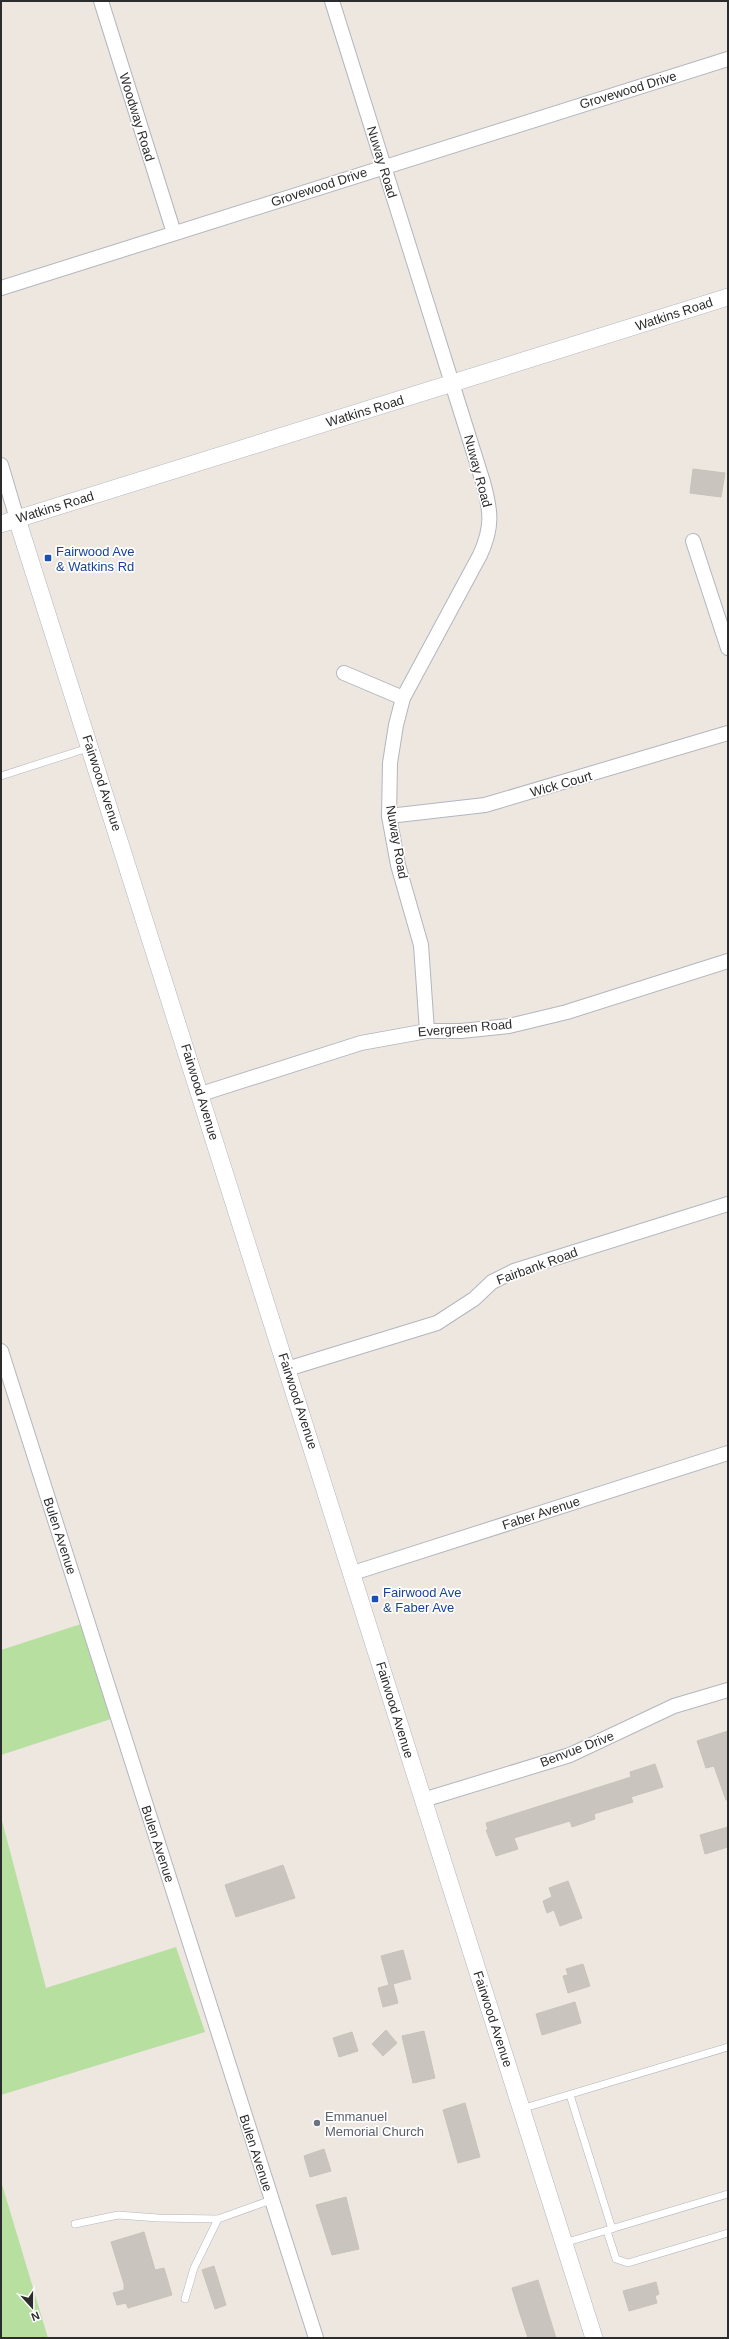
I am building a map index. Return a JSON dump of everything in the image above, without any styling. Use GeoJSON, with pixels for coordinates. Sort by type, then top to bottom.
{"type":"FeatureCollection","features":[{"type":"Feature","properties":{"kind":"street","name":"Woodway Road"},"geometry":{"type":"LineString","coordinates":[[101,1],[174,233]]}},
{"type":"Feature","properties":{"kind":"street","name":"Nuway Road"},"geometry":{"type":"LineString","coordinates":[[332,1],[489,502],[491,519],[488,539],[403,698],[396,726],[390,763],[390,816],[398,865],[421,945],[427,1031]]}},
{"type":"Feature","properties":{"kind":"street","name":"Grovewood Drive"},"geometry":{"type":"LineString","coordinates":[[1,288],[383,166],[728,59]]}},
{"type":"Feature","properties":{"kind":"street","name":"Watkins Road"},"geometry":{"type":"LineString","coordinates":[[1,524],[728,297]]}},
{"type":"Feature","properties":{"kind":"street","name":"Fairwood Avenue"},"geometry":{"type":"LineString","coordinates":[[1,465],[594,2338]]}},
{"type":"Feature","properties":{"kind":"street"},"geometry":{"type":"LineString","coordinates":[[693,541],[728,648]]}},
{"type":"Feature","properties":{"kind":"street"},"geometry":{"type":"LineString","coordinates":[[344,673],[403,698]]}},
{"type":"Feature","properties":{"kind":"street","name":"Wick Court"},"geometry":{"type":"LineString","coordinates":[[390,816],[485,805],[728,733]]}},
{"type":"Feature","properties":{"kind":"street","name":"Evergreen Road"},"geometry":{"type":"LineString","coordinates":[[201,1094],[361,1043],[427,1031],[461,1031],[509,1026],[567,1012],[728,961]]}},
{"type":"Feature","properties":{"kind":"street","name":"Fairbank Road"},"geometry":{"type":"LineString","coordinates":[[287,1370],[437,1323],[474,1298],[492,1282],[514,1271],[728,1204]]}},
{"type":"Feature","properties":{"kind":"street","name":"Bulen Avenue"},"geometry":{"type":"LineString","coordinates":[[1,1351],[315,2338]]}},
{"type":"Feature","properties":{"kind":"street","name":"Faber Avenue"},"geometry":{"type":"LineString","coordinates":[[353,1573],[728,1453]]}},
{"type":"Feature","properties":{"kind":"street","name":"Benvue Drive"},"geometry":{"type":"LineString","coordinates":[[423,1800],[570,1755],[674,1706],[728,1690]]}},
{"type":"Feature","properties":{"kind":"lane"},"geometry":{"type":"LineString","coordinates":[[1,776],[91,747]]}},
{"type":"Feature","properties":{"kind":"lane"},"geometry":{"type":"LineString","coordinates":[[522,2109],[728,2047]]}},
{"type":"Feature","properties":{"kind":"lane"},"geometry":{"type":"LineString","coordinates":[[570,2095],[616,2259],[628,2263],[728,2233]]}},
{"type":"Feature","properties":{"kind":"lane"},"geometry":{"type":"LineString","coordinates":[[564,2243],[728,2194]]}},
{"type":"Feature","properties":{"kind":"lane"},"geometry":{"type":"LineString","coordinates":[[75,2224],[118,2214],[178,2219],[218,2219],[271,2200]]}},
{"type":"Feature","properties":{"kind":"lane"},"geometry":{"type":"LineString","coordinates":[[185,2299],[194,2268],[218,2219]]}},
{"type":"Feature","properties":{"kind":"green space"},"geometry":{"type":"Polygon","coordinates":[[[81,1624],[111,1719],[1,1755],[1,1650],[81,1624]]]}},
{"type":"Feature","properties":{"kind":"green space"},"geometry":{"type":"Polygon","coordinates":[[[1,1817],[46,1988],[176,1947],[205,2032],[1,2095],[1,1817]]]}},
{"type":"Feature","properties":{"kind":"green space"},"geometry":{"type":"Polygon","coordinates":[[[1,2181],[48,2338],[1,2338],[1,2181]]]}},
{"type":"Feature","properties":{"kind":"building"},"geometry":{"type":"Polygon","coordinates":[[[693,469],[725,473],[721,497],[690,493],[693,469]]]}},
{"type":"Feature","properties":{"kind":"building"},"geometry":{"type":"Polygon","coordinates":[[[728,1731],[728,1800],[726,1800],[714,1766],[706,1768],[697,1741],[728,1731]]]}},
{"type":"Feature","properties":{"kind":"building"},"geometry":{"type":"Polygon","coordinates":[[[655,1764],[663,1787],[631,1797],[633,1802],[594,1814],[595,1819],[572,1827],[570,1821],[514,1838],[518,1849],[496,1856],[486,1830],[488,1830],[486,1823],[631,1777],[630,1772],[655,1764]]]}},
{"type":"Feature","properties":{"kind":"building"},"geometry":{"type":"Polygon","coordinates":[[[728,1827],[728,1847],[705,1854],[700,1835],[728,1827]]]}},
{"type":"Feature","properties":{"kind":"building"},"geometry":{"type":"Polygon","coordinates":[[[283,1865],[295,1898],[236,1917],[225,1885],[283,1865]]]}},
{"type":"Feature","properties":{"kind":"building"},"geometry":{"type":"Polygon","coordinates":[[[568,1881],[582,1918],[560,1926],[554,1910],[547,1913],[543,1901],[552,1897],[549,1888],[568,1881]]]}},
{"type":"Feature","properties":{"kind":"building"},"geometry":{"type":"Polygon","coordinates":[[[403,1950],[411,1979],[393,1984],[398,2003],[383,2007],[378,1988],[389,1985],[381,1956],[403,1950]]]}},
{"type":"Feature","properties":{"kind":"building"},"geometry":{"type":"Polygon","coordinates":[[[583,1964],[590,1986],[568,1993],[563,1976],[568,1975],[566,1969],[583,1964]]]}},
{"type":"Feature","properties":{"kind":"building"},"geometry":{"type":"Polygon","coordinates":[[[575,2002],[581,2023],[542,2035],[536,2014],[575,2002]]]}},
{"type":"Feature","properties":{"kind":"building"},"geometry":{"type":"Polygon","coordinates":[[[386,2030],[397,2043],[383,2056],[372,2044],[386,2030]]]}},
{"type":"Feature","properties":{"kind":"building"},"geometry":{"type":"Polygon","coordinates":[[[424,2031],[435,2078],[413,2083],[402,2036],[424,2031]]]}},
{"type":"Feature","properties":{"kind":"building"},"geometry":{"type":"Polygon","coordinates":[[[352,2032],[358,2051],[339,2057],[333,2038],[352,2032]]]}},
{"type":"Feature","properties":{"kind":"building"},"geometry":{"type":"Polygon","coordinates":[[[465,2103],[480,2157],[458,2163],[443,2110],[465,2103]]]}},
{"type":"Feature","properties":{"kind":"building"},"geometry":{"type":"Polygon","coordinates":[[[324,2149],[331,2171],[310,2177],[304,2156],[324,2149]]]}},
{"type":"Feature","properties":{"kind":"building"},"geometry":{"type":"Polygon","coordinates":[[[346,2197],[359,2249],[332,2255],[316,2205],[346,2197]]]}},
{"type":"Feature","properties":{"kind":"building"},"geometry":{"type":"Polygon","coordinates":[[[144,2232],[155,2270],[164,2268],[172,2295],[128,2308],[126,2303],[117,2305],[113,2293],[124,2290],[124,2284],[111,2242],[144,2232]]]}},
{"type":"Feature","properties":{"kind":"building"},"geometry":{"type":"Polygon","coordinates":[[[214,2266],[226,2305],[215,2309],[202,2270],[214,2266]]]}},
{"type":"Feature","properties":{"kind":"building"},"geometry":{"type":"Polygon","coordinates":[[[538,2280],[556,2338],[528,2338],[520,2314],[512,2288],[538,2280]]]}},
{"type":"Feature","properties":{"kind":"building"},"geometry":{"type":"Polygon","coordinates":[[[656,2282],[659,2294],[655,2296],[657,2303],[629,2311],[623,2291],[656,2282]]]}},
{"type":"Feature","properties":{"kind":"place","name":"Fairwood Ave & Watkins Rd"},"geometry":{"type":"Point","coordinates":[48,558]}},
{"type":"Feature","properties":{"kind":"place","name":"Fairwood Ave & Faber Ave"},"geometry":{"type":"Point","coordinates":[375,1599]}},
{"type":"Feature","properties":{"kind":"place","name":"Emmanuel Memorial Church"},"geometry":{"type":"Point","coordinates":[317,2123]}}]}
